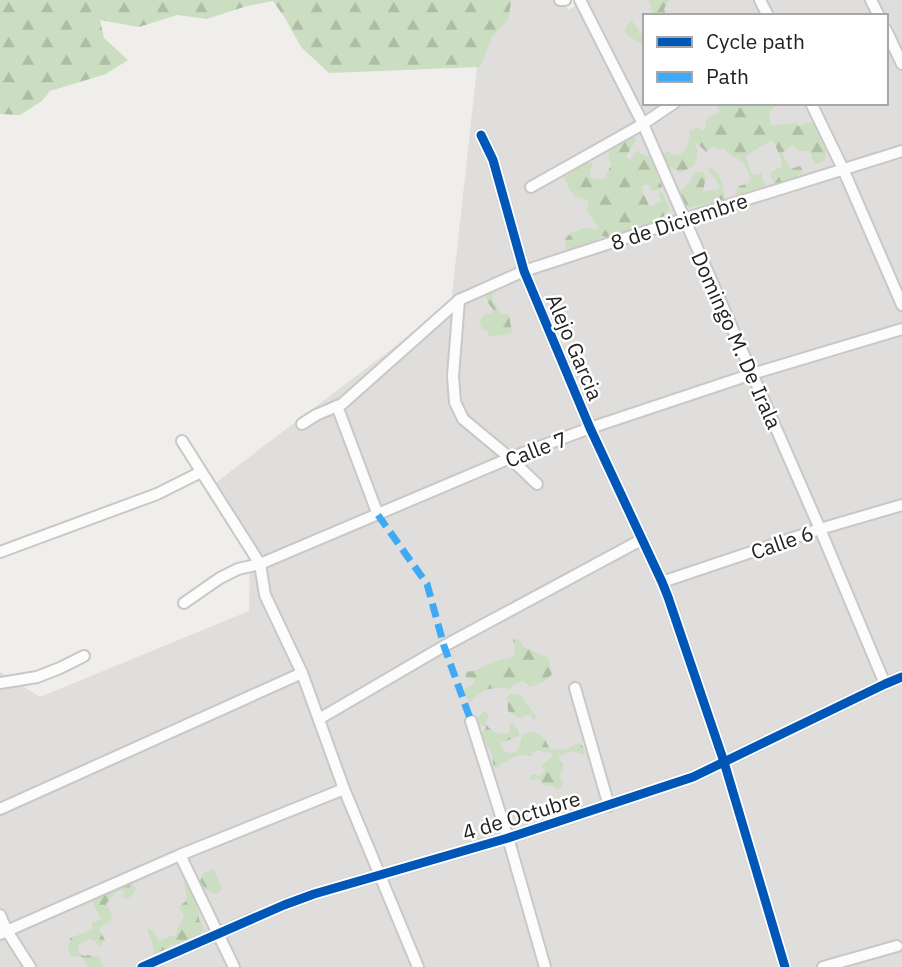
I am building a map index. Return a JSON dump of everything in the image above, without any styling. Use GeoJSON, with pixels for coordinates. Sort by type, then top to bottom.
{"type":"FeatureCollection","features":[{"type":"Feature","properties":{"kind":"street"},"geometry":{"type":"LineString","coordinates":[[560,0],[565,0]]}},
{"type":"Feature","properties":{"kind":"street","name":"Domingo M. De Irala"},"geometry":{"type":"LineString","coordinates":[[580,0],[643,124],[885,684]]}},
{"type":"Feature","properties":{"kind":"street"},"geometry":{"type":"LineString","coordinates":[[888,34],[902,64]]}},
{"type":"Feature","properties":{"kind":"street"},"geometry":{"type":"LineString","coordinates":[[531,187],[643,124],[671,105]]}},
{"type":"Feature","properties":{"kind":"street"},"geometry":{"type":"LineString","coordinates":[[812,105],[843,169],[902,306]]}},
{"type":"Feature","properties":{"kind":"street","name":"Alejo Garcia"},"geometry":{"type":"LineString","coordinates":[[481,135],[493,160],[524,271],[590,428],[662,582],[724,762],[785,967]]}},
{"type":"Feature","properties":{"kind":"street","name":"8 de Diciembre"},"geometry":{"type":"LineString","coordinates":[[302,424],[342,404],[460,300],[524,271],[902,151]]}},
{"type":"Feature","properties":{"kind":"street"},"geometry":{"type":"LineString","coordinates":[[460,300],[453,376],[456,402],[463,419],[537,484]]}},
{"type":"Feature","properties":{"kind":"street","name":"Calle 7"},"geometry":{"type":"LineString","coordinates":[[184,603],[238,569],[260,564],[510,458],[590,428],[752,374],[902,328]]}},
{"type":"Feature","properties":{"kind":"street"},"geometry":{"type":"LineString","coordinates":[[337,406],[378,515]]}},
{"type":"Feature","properties":{"kind":"street"},"geometry":{"type":"LineString","coordinates":[[182,441],[260,564],[265,595],[302,673],[345,789],[418,967]]}},
{"type":"Feature","properties":{"kind":"street"},"geometry":{"type":"LineString","coordinates":[[0,552],[157,494],[201,472]]}},
{"type":"Feature","properties":{"kind":"street","name":"Calle 6"},"geometry":{"type":"LineString","coordinates":[[662,582],[820,529],[902,505]]}},
{"type":"Feature","properties":{"kind":"street"},"geometry":{"type":"LineString","coordinates":[[318,719],[444,646],[641,540]]}},
{"type":"Feature","properties":{"kind":"street"},"geometry":{"type":"LineString","coordinates":[[0,683],[37,677],[84,656]]}},
{"type":"Feature","properties":{"kind":"street"},"geometry":{"type":"LineString","coordinates":[[0,809],[302,673]]}},
{"type":"Feature","properties":{"kind":"street","name":"4 de Octubre"},"geometry":{"type":"LineString","coordinates":[[142,967],[294,901],[508,838],[693,778],[902,677]]}},
{"type":"Feature","properties":{"kind":"street"},"geometry":{"type":"LineString","coordinates":[[575,688],[609,806]]}},
{"type":"Feature","properties":{"kind":"street"},"geometry":{"type":"LineString","coordinates":[[471,721],[545,967]]}},
{"type":"Feature","properties":{"kind":"street"},"geometry":{"type":"LineString","coordinates":[[4,932],[180,855],[345,789]]}},
{"type":"Feature","properties":{"kind":"street"},"geometry":{"type":"LineString","coordinates":[[180,855],[234,967]]}},
{"type":"Feature","properties":{"kind":"street"},"geometry":{"type":"LineString","coordinates":[[0,915],[4,932],[30,967]]}},
{"type":"Feature","properties":{"kind":"street"},"geometry":{"type":"LineString","coordinates":[[824,967],[897,946]]}},
{"type":"Feature","properties":{"kind":"shaded area"},"geometry":{"type":"Polygon","coordinates":[[[482,0],[563,0],[568,10],[587,0],[902,0],[902,967],[0,967],[0,672],[40,697],[249,611],[250,558],[210,487],[451,304],[483,13],[482,0]]]}},
{"type":"Feature","properties":{"kind":"green space"},"geometry":{"type":"Polygon","coordinates":[[[0,0],[511,0],[511,3],[508,20],[492,37],[480,67],[329,73],[301,47],[273,1],[207,19],[177,15],[139,27],[100,20],[104,38],[128,60],[106,74],[50,91],[42,101],[20,115],[0,114],[0,0]]]}},
{"type":"Feature","properties":{"kind":"green space"},"geometry":{"type":"Polygon","coordinates":[[[649,0],[669,0],[664,9],[666,14],[652,14],[649,0]]]}},
{"type":"Feature","properties":{"kind":"green space"},"geometry":{"type":"Polygon","coordinates":[[[632,21],[643,36],[643,45],[625,33],[626,26],[632,21]]]}},
{"type":"Feature","properties":{"kind":"green space"},"geometry":{"type":"Polygon","coordinates":[[[717,105],[775,105],[769,111],[771,125],[795,122],[799,126],[807,122],[815,124],[821,134],[820,140],[826,150],[826,157],[818,164],[814,163],[810,151],[798,151],[793,145],[782,153],[790,169],[800,166],[803,171],[790,183],[787,180],[776,185],[771,172],[781,167],[782,161],[773,140],[766,143],[745,156],[751,172],[754,175],[761,173],[764,188],[737,196],[735,192],[739,186],[749,183],[751,178],[743,162],[724,148],[719,150],[712,147],[706,152],[697,143],[695,165],[680,173],[672,167],[665,169],[662,154],[682,153],[690,130],[706,128],[707,119],[719,112],[717,105]]]}},
{"type":"Feature","properties":{"kind":"green space"},"geometry":{"type":"Polygon","coordinates":[[[632,134],[636,140],[626,157],[630,160],[638,150],[639,153],[654,158],[656,174],[662,186],[662,189],[652,191],[648,184],[642,186],[649,205],[661,201],[658,194],[662,192],[670,209],[654,223],[635,226],[632,230],[612,238],[601,236],[584,246],[564,249],[565,239],[571,233],[587,227],[595,230],[599,228],[587,211],[589,202],[576,197],[568,188],[564,177],[587,162],[593,164],[590,176],[604,179],[611,165],[608,154],[617,142],[632,134]]]}},
{"type":"Feature","properties":{"kind":"green space"},"geometry":{"type":"Polygon","coordinates":[[[711,168],[720,178],[725,200],[689,208],[684,205],[680,191],[690,182],[694,172],[703,172],[706,177],[703,191],[718,190],[720,186],[708,170],[711,168]]]}},
{"type":"Feature","properties":{"kind":"green space"},"geometry":{"type":"Polygon","coordinates":[[[496,286],[498,289],[492,293],[493,301],[502,315],[509,316],[512,332],[491,336],[480,324],[481,318],[486,314],[491,315],[493,309],[484,291],[496,286]]]}},
{"type":"Feature","properties":{"kind":"green space"},"geometry":{"type":"Polygon","coordinates":[[[513,639],[520,640],[524,647],[548,657],[552,674],[545,681],[531,687],[523,681],[510,689],[487,690],[470,702],[464,695],[464,689],[472,685],[475,679],[466,677],[465,672],[513,657],[513,639]]]}},
{"type":"Feature","properties":{"kind":"green space"},"geometry":{"type":"Polygon","coordinates":[[[510,694],[521,695],[536,716],[534,721],[530,715],[521,719],[508,711],[507,697],[510,694]]]}},
{"type":"Feature","properties":{"kind":"green space"},"geometry":{"type":"Polygon","coordinates":[[[485,711],[489,717],[486,724],[493,731],[508,734],[509,724],[512,723],[519,731],[519,736],[501,743],[505,752],[518,750],[523,734],[534,731],[545,739],[550,750],[566,749],[579,743],[585,752],[582,755],[573,751],[558,756],[562,763],[563,771],[559,776],[563,784],[558,790],[553,786],[543,785],[539,779],[530,779],[534,774],[542,775],[545,770],[541,766],[552,757],[548,752],[538,750],[532,756],[518,756],[496,768],[493,767],[493,758],[488,747],[480,739],[480,734],[486,728],[477,725],[476,719],[485,711]]]}},
{"type":"Feature","properties":{"kind":"green space"},"geometry":{"type":"Polygon","coordinates":[[[213,869],[222,888],[214,894],[205,889],[200,881],[204,872],[213,869]]]}},
{"type":"Feature","properties":{"kind":"green space"},"geometry":{"type":"Polygon","coordinates":[[[184,882],[188,882],[192,890],[204,930],[190,941],[172,944],[160,955],[154,954],[147,930],[152,930],[159,941],[171,935],[176,936],[184,917],[179,907],[187,900],[184,882]]]}},
{"type":"Feature","properties":{"kind":"green space"},"geometry":{"type":"Polygon","coordinates":[[[132,884],[136,889],[130,897],[124,900],[123,890],[117,891],[106,904],[113,917],[110,922],[100,927],[105,940],[99,947],[94,940],[89,939],[78,946],[78,951],[83,956],[99,956],[103,967],[88,967],[81,956],[72,957],[68,951],[70,938],[92,930],[92,923],[101,919],[92,901],[96,896],[132,884]]]}},
{"type":"Feature","properties":{"kind":"marked path"},"geometry":{"type":"LineString","coordinates":[[378,515],[427,584],[444,646],[471,721]]}},
{"type":"Feature","properties":{"kind":"cycle path"},"geometry":{"type":"LineString","coordinates":[[481,135],[493,160],[524,271],[590,428],[668,597],[724,762],[785,967]]}},
{"type":"Feature","properties":{"kind":"cycle path"},"geometry":{"type":"LineString","coordinates":[[142,967],[314,894],[508,838],[693,777],[902,677]]}}]}
